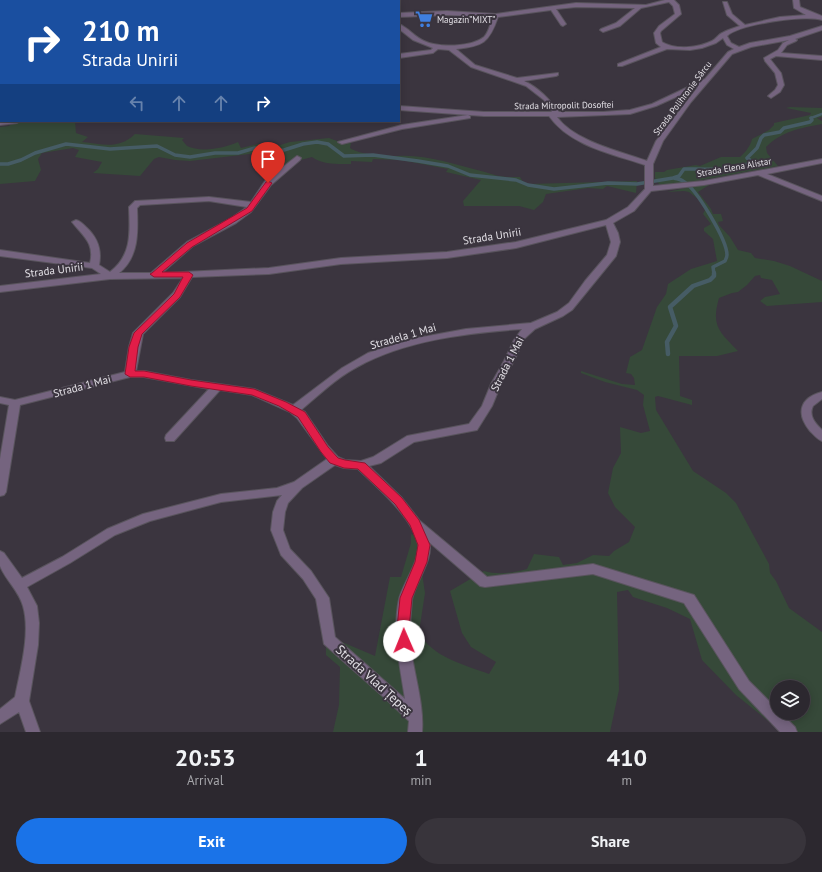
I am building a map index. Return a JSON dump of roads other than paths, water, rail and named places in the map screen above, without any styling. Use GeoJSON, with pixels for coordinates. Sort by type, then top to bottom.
{"type":"FeatureCollection","features":[{"type":"Feature","properties":{"kind":"street"},"geometry":{"type":"LineString","coordinates":[[400,15],[447,13],[496,16],[576,5],[639,8],[655,6],[671,0],[676,5],[678,14],[675,19],[658,29],[657,33],[659,43],[666,47]]}},
{"type":"Feature","properties":{"kind":"street"},"geometry":{"type":"LineString","coordinates":[[796,0],[797,8],[813,16],[822,18]]}},
{"type":"Feature","properties":{"kind":"street"},"geometry":{"type":"LineString","coordinates":[[725,3],[730,15],[744,28]]}},
{"type":"Feature","properties":{"kind":"street"},"geometry":{"type":"LineString","coordinates":[[552,8],[563,24]]}},
{"type":"Feature","properties":{"kind":"street"},"geometry":{"type":"LineString","coordinates":[[603,30],[617,26],[639,8]]}},
{"type":"Feature","properties":{"kind":"street"},"geometry":{"type":"LineString","coordinates":[[400,27],[417,41],[436,48],[452,49],[486,38],[496,16]]}},
{"type":"Feature","properties":{"kind":"street"},"geometry":{"type":"LineString","coordinates":[[620,65],[666,47],[700,48],[716,42],[726,33],[781,19],[813,16]]}},
{"type":"Feature","properties":{"kind":"street"},"geometry":{"type":"LineString","coordinates":[[726,33],[724,36],[726,42],[737,49],[804,34],[822,28]]}},
{"type":"Feature","properties":{"kind":"street"},"geometry":{"type":"LineString","coordinates":[[777,54],[785,44],[804,34]]}},
{"type":"Feature","properties":{"kind":"street"},"geometry":{"type":"LineString","coordinates":[[400,56],[426,52],[436,48]]}},
{"type":"Feature","properties":{"kind":"street"},"geometry":{"type":"LineString","coordinates":[[452,49],[473,66],[528,85],[546,99],[558,124],[582,140],[649,164],[649,189]]}},
{"type":"Feature","properties":{"kind":"street","name":"Strada Polihronie Sârcu"},"geometry":{"type":"LineString","coordinates":[[649,164],[660,141],[694,95],[710,79],[730,53],[737,49]]}},
{"type":"Feature","properties":{"kind":"street"},"geometry":{"type":"LineString","coordinates":[[771,96],[778,91],[781,85],[778,73],[767,58],[777,54],[822,58]]}},
{"type":"Feature","properties":{"kind":"street"},"geometry":{"type":"LineString","coordinates":[[517,80],[556,74]]}},
{"type":"Feature","properties":{"kind":"street","name":"Strada Mitropolit Dosoftei"},"geometry":{"type":"LineString","coordinates":[[400,108],[484,114],[597,115],[630,112],[654,105],[710,79]]}},
{"type":"Feature","properties":{"kind":"street","name":"Strada Mitropolit Dosoftei"},"geometry":{"type":"LineString","coordinates":[[342,142],[402,127],[484,114]]}},
{"type":"Feature","properties":{"kind":"street"},"geometry":{"type":"LineString","coordinates":[[154,274],[190,245],[249,210],[268,183],[297,158]]}},
{"type":"Feature","properties":{"kind":"street","name":"Strada Elena Alistar"},"geometry":{"type":"LineString","coordinates":[[649,189],[682,186],[822,161]]}},
{"type":"Feature","properties":{"kind":"street"},"geometry":{"type":"LineString","coordinates":[[759,173],[822,199]]}},
{"type":"Feature","properties":{"kind":"street","name":"Strada Unirii"},"geometry":{"type":"LineString","coordinates":[[0,289],[110,276],[154,274],[189,275],[269,271],[340,261],[447,255],[487,250],[565,234],[609,222],[631,209],[649,189]]}},
{"type":"Feature","properties":{"kind":"street"},"geometry":{"type":"LineString","coordinates":[[110,276],[124,264],[130,250],[133,234],[133,208],[138,203],[209,199],[253,205]]}},
{"type":"Feature","properties":{"kind":"street","name":"Strada Unirii"},"geometry":{"type":"LineString","coordinates":[[76,222],[92,239],[97,256],[94,266]]}},
{"type":"Feature","properties":{"kind":"street","name":"Strada 1 Mai"},"geometry":{"type":"LineString","coordinates":[[15,403],[130,374],[144,374],[254,392],[302,415],[324,449],[334,460],[344,464],[361,465],[377,460],[411,439],[473,427],[485,409],[511,358],[517,341],[523,332],[573,306],[593,275],[603,266],[611,255],[617,239],[609,222]]}},
{"type":"Feature","properties":{"kind":"street","name":"Strada Unirii"},"geometry":{"type":"LineString","coordinates":[[0,253],[94,266],[110,276]]}},
{"type":"Feature","properties":{"kind":"street"},"geometry":{"type":"LineString","coordinates":[[130,374],[134,347],[138,333],[177,295],[189,275]]}},
{"type":"Feature","properties":{"kind":"street","name":"Stradela 1 Mai"},"geometry":{"type":"LineString","coordinates":[[294,410],[353,365],[383,352],[423,341],[487,328],[534,326]]}},
{"type":"Feature","properties":{"kind":"street"},"geometry":{"type":"LineString","coordinates":[[170,438],[218,386]]}},
{"type":"Feature","properties":{"kind":"street"},"geometry":{"type":"LineString","coordinates":[[822,395],[810,402],[806,407],[806,415],[815,430],[822,437]]}},
{"type":"Feature","properties":{"kind":"street"},"geometry":{"type":"LineString","coordinates":[[0,400],[15,403],[0,492]]}},
{"type":"Feature","properties":{"kind":"street"},"geometry":{"type":"LineString","coordinates":[[20,585],[66,560],[111,532],[147,517],[221,498],[277,492],[298,485],[334,460]]}},
{"type":"Feature","properties":{"kind":"street"},"geometry":{"type":"LineString","coordinates":[[361,465],[398,501],[415,523],[485,582],[593,569],[689,599],[744,685],[790,732]]}},
{"type":"Feature","properties":{"kind":"street","name":"Strada Vlad Țepeș"},"geometry":{"type":"LineString","coordinates":[[298,485],[283,500],[279,512],[277,530],[285,552],[307,575],[322,598],[329,640],[392,695],[416,719],[415,732]]}},
{"type":"Feature","properties":{"kind":"street"},"geometry":{"type":"LineString","coordinates":[[415,523],[424,545],[421,562],[406,598],[403,628],[405,654],[416,719]]}},
{"type":"Feature","properties":{"kind":"street"},"geometry":{"type":"LineString","coordinates":[[0,556],[20,585],[30,606],[32,623],[31,645],[22,701],[33,732]]}},
{"type":"Feature","properties":{"kind":"street"},"geometry":{"type":"LineString","coordinates":[[0,717],[22,701]]}},
{"type":"Feature","properties":{"kind":"waterway"},"geometry":{"type":"LineString","coordinates":[[811,118],[822,114]]}},
{"type":"Feature","properties":{"kind":"waterway"},"geometry":{"type":"LineString","coordinates":[[0,164],[8,164],[21,160],[35,153],[66,144],[110,149],[157,146],[175,155],[190,157],[215,153],[238,153],[255,148],[270,151],[284,150],[303,144],[317,142],[328,144],[344,156],[373,155],[418,161],[448,166],[470,175],[516,180],[528,185],[554,189],[608,183],[637,184],[673,178],[679,176],[684,169],[718,169],[743,166],[751,163],[751,161],[747,158],[757,148],[761,138],[764,135],[780,132],[784,128],[810,122],[812,120],[811,118]]}},
{"type":"Feature","properties":{"kind":"waterway"},"geometry":{"type":"LineString","coordinates":[[674,178],[683,181],[695,193],[710,215],[722,238],[727,256],[725,261],[713,267],[714,274]]}},
{"type":"Feature","properties":{"kind":"waterway"},"geometry":{"type":"LineString","coordinates":[[668,354],[667,342],[676,326],[670,307],[693,286],[710,280],[714,274]]}},
{"type":"Feature","properties":{"kind":"place","name":"Magazin”MIXT”"},"geometry":{"type":"Point","coordinates":[424,19]}}]}
